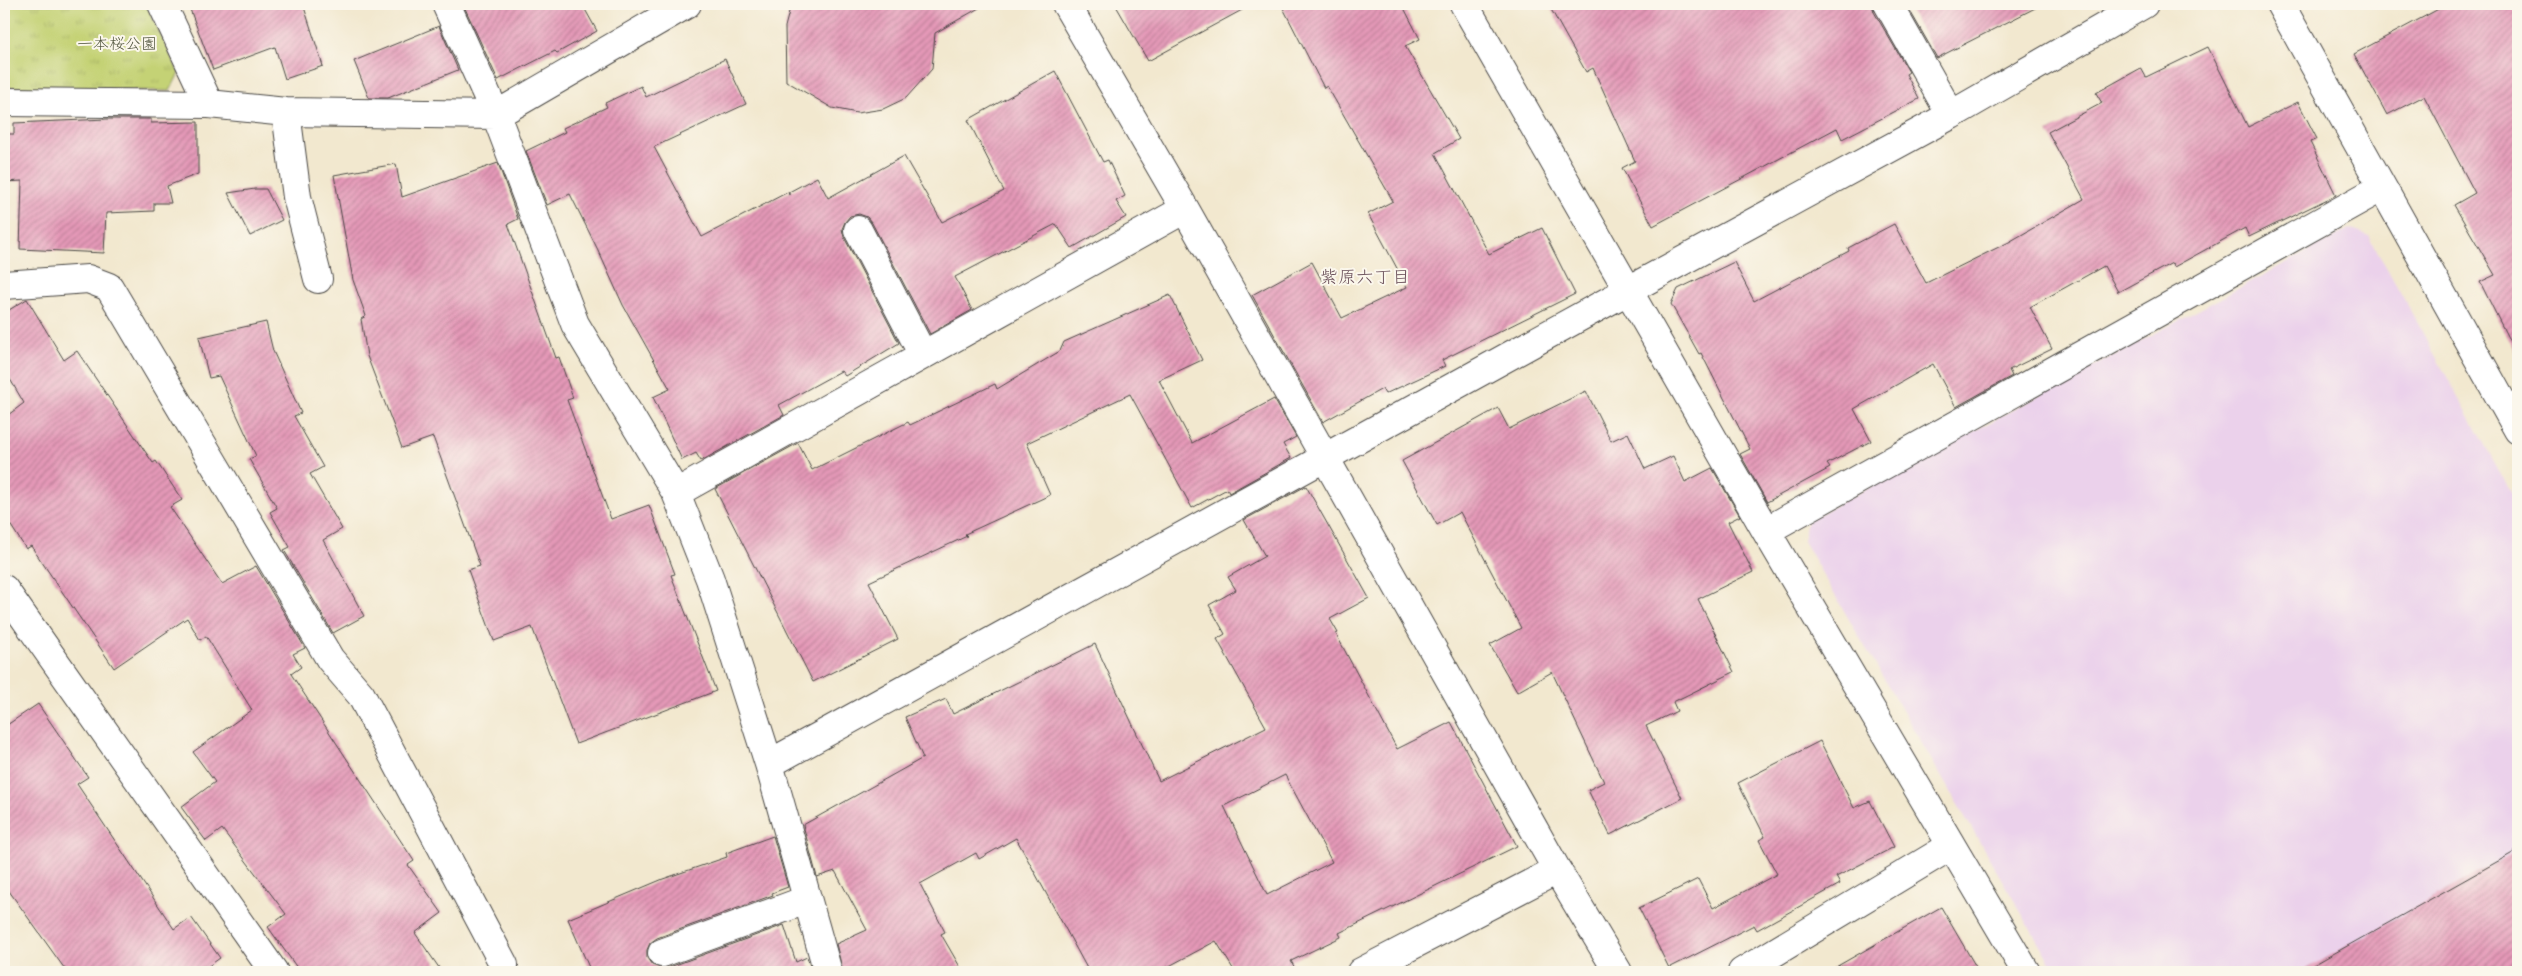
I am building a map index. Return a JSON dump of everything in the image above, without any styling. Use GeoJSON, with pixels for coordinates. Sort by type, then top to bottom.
{"type":"FeatureCollection","features":[{"type":"Feature","properties":{"kind":"street"},"geometry":{"type":"LineString","coordinates":[[162,4],[209,104]]}},
{"type":"Feature","properties":{"kind":"street"},"geometry":{"type":"LineString","coordinates":[[446,4],[496,115],[575,324],[676,493],[710,579],[769,764],[806,900],[828,972]]}},
{"type":"Feature","properties":{"kind":"street"},"geometry":{"type":"LineString","coordinates":[[4,102],[209,104],[286,112],[496,115],[687,4]]}},
{"type":"Feature","properties":{"kind":"street"},"geometry":{"type":"LineString","coordinates":[[1066,4],[1185,210],[1557,870],[1618,972]]}},
{"type":"Feature","properties":{"kind":"street"},"geometry":{"type":"LineString","coordinates":[[1464,4],[1626,291],[2026,972]]}},
{"type":"Feature","properties":{"kind":"street"},"geometry":{"type":"LineString","coordinates":[[1888,4],[1951,115]]}},
{"type":"Feature","properties":{"kind":"street"},"geometry":{"type":"LineString","coordinates":[[769,764],[1626,291],[1951,115],[2144,4]]}},
{"type":"Feature","properties":{"kind":"street"},"geometry":{"type":"LineString","coordinates":[[2280,4],[2381,188],[2518,430]]}},
{"type":"Feature","properties":{"kind":"street"},"geometry":{"type":"LineString","coordinates":[[286,112],[297,197],[318,279]]}},
{"type":"Feature","properties":{"kind":"street"},"geometry":{"type":"LineString","coordinates":[[1766,531],[2381,188]]}},
{"type":"Feature","properties":{"kind":"street"},"geometry":{"type":"LineString","coordinates":[[676,493],[1185,210]]}},
{"type":"Feature","properties":{"kind":"street"},"geometry":{"type":"LineString","coordinates":[[858,230],[923,355]]}},
{"type":"Feature","properties":{"kind":"street"},"geometry":{"type":"LineString","coordinates":[[4,285],[88,279],[109,287],[330,659],[361,695],[504,965]]}},
{"type":"Feature","properties":{"kind":"street"},"geometry":{"type":"LineString","coordinates":[[4,589],[274,972]]}},
{"type":"Feature","properties":{"kind":"street"},"geometry":{"type":"LineString","coordinates":[[1742,972],[1952,846]]}},
{"type":"Feature","properties":{"kind":"street"},"geometry":{"type":"LineString","coordinates":[[1360,972],[1557,870]]}},
{"type":"Feature","properties":{"kind":"street"},"geometry":{"type":"LineString","coordinates":[[662,953],[806,900]]}},
{"type":"Feature","properties":{"kind":"shaded area"},"geometry":{"type":"Polygon","coordinates":[[[2349,229],[2369,236],[2518,505],[2518,972],[2056,972],[1803,541],[1807,521],[2349,229]]]}},
{"type":"Feature","properties":{"kind":"green space","name":"一本桜公園"},"geometry":{"type":"Polygon","coordinates":[[[4,4],[146,4],[179,73],[170,91],[4,87],[4,4]]]}},
{"type":"Feature","properties":{"kind":"building"},"geometry":{"type":"Polygon","coordinates":[[[188,4],[303,4],[323,66],[285,79],[275,47],[213,70],[188,4]]]}},
{"type":"Feature","properties":{"kind":"building"},"geometry":{"type":"Polygon","coordinates":[[[463,4],[582,4],[597,31],[557,53],[555,51],[498,80],[463,4]]]}},
{"type":"Feature","properties":{"kind":"building"},"geometry":{"type":"Polygon","coordinates":[[[791,4],[986,4],[935,33],[932,69],[906,98],[883,109],[857,113],[832,108],[786,81],[785,27],[791,4]]]}},
{"type":"Feature","properties":{"kind":"building"},"geometry":{"type":"Polygon","coordinates":[[[1115,4],[1253,4],[1148,61],[1115,4]]]}},
{"type":"Feature","properties":{"kind":"building"},"geometry":{"type":"Polygon","coordinates":[[[1281,4],[1402,4],[1420,39],[1405,46],[1459,139],[1435,153],[1489,254],[1542,228],[1575,294],[1442,360],[1445,366],[1385,394],[1382,389],[1323,422],[1252,295],[1312,262],[1342,318],[1407,287],[1368,214],[1393,201],[1327,86],[1324,88],[1281,4]]]}},
{"type":"Feature","properties":{"kind":"building"},"geometry":{"type":"Polygon","coordinates":[[[1548,4],[1872,4],[1874,12],[1909,72],[1906,74],[1919,99],[1842,139],[1837,128],[1653,226],[1622,168],[1635,161],[1593,68],[1586,72],[1548,4]]]}},
{"type":"Feature","properties":{"kind":"building"},"geometry":{"type":"Polygon","coordinates":[[[1906,4],[2043,4],[1937,58],[1906,4]]]}},
{"type":"Feature","properties":{"kind":"building"},"geometry":{"type":"Polygon","coordinates":[[[2448,4],[2518,4],[2518,358],[2480,282],[2495,275],[2454,205],[2475,193],[2424,96],[2387,115],[2354,54],[2448,4]]]}},
{"type":"Feature","properties":{"kind":"building"},"geometry":{"type":"Polygon","coordinates":[[[439,26],[458,70],[388,98],[369,98],[354,61],[439,26]]]}},
{"type":"Feature","properties":{"kind":"building"},"geometry":{"type":"Polygon","coordinates":[[[2208,47],[2248,127],[2298,102],[2317,139],[2310,142],[2336,195],[2249,237],[2245,228],[2174,267],[2172,263],[2118,292],[2104,266],[2030,307],[2052,349],[2009,370],[2012,376],[1956,407],[1933,364],[1854,409],[1871,441],[1827,464],[1830,468],[1767,502],[1740,454],[1750,449],[1701,353],[1699,354],[1671,304],[1678,289],[1734,262],[1754,301],[1849,251],[1848,248],[1894,224],[1926,283],[2009,242],[2084,199],[2048,132],[2102,103],[2096,93],[2141,68],[2146,77],[2208,47]]]}},
{"type":"Feature","properties":{"kind":"building"},"geometry":{"type":"Polygon","coordinates":[[[725,59],[746,104],[654,147],[702,237],[788,192],[789,195],[789,192],[817,177],[828,198],[904,156],[942,222],[1004,191],[968,120],[1055,71],[1103,162],[1108,160],[1125,196],[1116,201],[1126,217],[1072,248],[1056,224],[955,277],[972,310],[930,334],[872,223],[867,217],[859,214],[850,216],[842,229],[844,237],[899,343],[845,376],[841,371],[779,405],[784,415],[701,461],[696,453],[682,460],[653,397],[670,389],[623,305],[570,194],[547,205],[526,151],[565,132],[563,128],[607,107],[605,103],[641,86],[646,97],[725,59]]]}},
{"type":"Feature","properties":{"kind":"building"},"geometry":{"type":"Polygon","coordinates":[[[151,119],[151,123],[198,122],[198,174],[167,186],[171,203],[154,203],[154,211],[106,213],[104,253],[20,249],[22,181],[4,182],[4,134],[14,134],[14,123],[151,119]]]}},
{"type":"Feature","properties":{"kind":"building"},"geometry":{"type":"Polygon","coordinates":[[[498,163],[518,219],[508,224],[556,358],[559,357],[573,398],[567,400],[611,519],[649,505],[675,574],[671,575],[716,691],[576,744],[532,627],[494,641],[468,570],[480,566],[433,437],[402,448],[367,356],[361,319],[366,316],[353,280],[334,175],[396,164],[402,197],[498,163]]]}},
{"type":"Feature","properties":{"kind":"building"},"geometry":{"type":"Polygon","coordinates":[[[266,189],[282,220],[250,236],[228,193],[266,189]]]}},
{"type":"Feature","properties":{"kind":"building"},"geometry":{"type":"Polygon","coordinates":[[[1170,295],[1202,360],[1159,380],[1192,443],[1274,399],[1296,437],[1283,444],[1291,458],[1229,493],[1227,489],[1192,508],[1130,394],[1027,443],[1050,495],[965,534],[967,536],[869,582],[898,639],[813,682],[715,489],[798,443],[812,470],[908,422],[910,425],[995,384],[997,389],[1060,351],[1064,342],[1170,295]]]}},
{"type":"Feature","properties":{"kind":"building"},"geometry":{"type":"Polygon","coordinates":[[[27,299],[64,360],[77,351],[153,463],[156,461],[182,500],[170,507],[222,584],[256,566],[305,648],[293,654],[301,667],[291,674],[414,861],[408,865],[442,913],[415,933],[442,972],[300,972],[268,927],[286,914],[222,829],[206,841],[181,807],[215,782],[193,752],[252,710],[206,636],[200,640],[187,618],[114,668],[31,546],[26,549],[4,515],[4,418],[24,403],[4,369],[4,313],[27,299]]]}},
{"type":"Feature","properties":{"kind":"building"},"geometry":{"type":"Polygon","coordinates":[[[266,322],[273,351],[301,413],[294,416],[323,467],[310,474],[342,529],[323,540],[364,616],[333,633],[284,550],[290,547],[270,512],[277,508],[249,459],[256,456],[219,376],[209,378],[199,337],[266,322]]]}},
{"type":"Feature","properties":{"kind":"building"},"geometry":{"type":"Polygon","coordinates":[[[1586,391],[1611,441],[1628,433],[1645,469],[1673,456],[1685,482],[1712,468],[1740,516],[1728,522],[1753,572],[1698,599],[1734,672],[1673,702],[1677,711],[1646,726],[1682,798],[1610,835],[1588,790],[1604,782],[1552,672],[1517,692],[1490,645],[1521,628],[1460,512],[1437,525],[1402,461],[1498,408],[1509,429],[1586,391]]]}},
{"type":"Feature","properties":{"kind":"building"},"geometry":{"type":"Polygon","coordinates":[[[1306,486],[1369,598],[1330,619],[1338,633],[1336,634],[1397,749],[1451,722],[1517,846],[1339,933],[1341,937],[1291,961],[1297,972],[1235,972],[1216,941],[1158,972],[1089,972],[1016,838],[979,859],[976,853],[920,884],[945,932],[941,934],[963,972],[843,972],[836,944],[867,930],[835,871],[817,877],[803,825],[923,758],[905,717],[946,699],[953,714],[1095,644],[1159,781],[1266,727],[1217,639],[1225,634],[1209,605],[1236,590],[1228,577],[1265,556],[1244,520],[1306,486]],[[1285,775],[1224,806],[1267,895],[1332,862],[1285,775]]]}},
{"type":"Feature","properties":{"kind":"building"},"geometry":{"type":"Polygon","coordinates":[[[38,704],[88,777],[77,784],[174,929],[191,917],[220,958],[200,972],[67,972],[4,884],[4,727],[38,704]]]}},
{"type":"Feature","properties":{"kind":"building"},"geometry":{"type":"Polygon","coordinates":[[[1820,741],[1854,808],[1870,801],[1894,847],[1836,877],[1840,884],[1757,930],[1754,925],[1669,968],[1639,908],[1698,879],[1713,908],[1777,874],[1759,840],[1765,837],[1738,783],[1820,741]]]}},
{"type":"Feature","properties":{"kind":"building"},"geometry":{"type":"Polygon","coordinates":[[[773,836],[788,887],[772,893],[773,895],[657,938],[650,943],[647,950],[647,958],[652,965],[667,968],[784,925],[796,962],[807,957],[812,972],[591,972],[568,919],[663,879],[727,857],[726,853],[773,836]]]}},
{"type":"Feature","properties":{"kind":"building"},"geometry":{"type":"Polygon","coordinates":[[[2518,850],[2518,972],[2301,972],[2518,850]]]}},
{"type":"Feature","properties":{"kind":"building"},"geometry":{"type":"Polygon","coordinates":[[[1941,907],[1979,972],[1827,972],[1941,907]]]}},
{"type":"Feature","properties":{"kind":"district","name":"紫原六丁目"},"geometry":{"type":"Point","coordinates":[1365,279]}}]}
